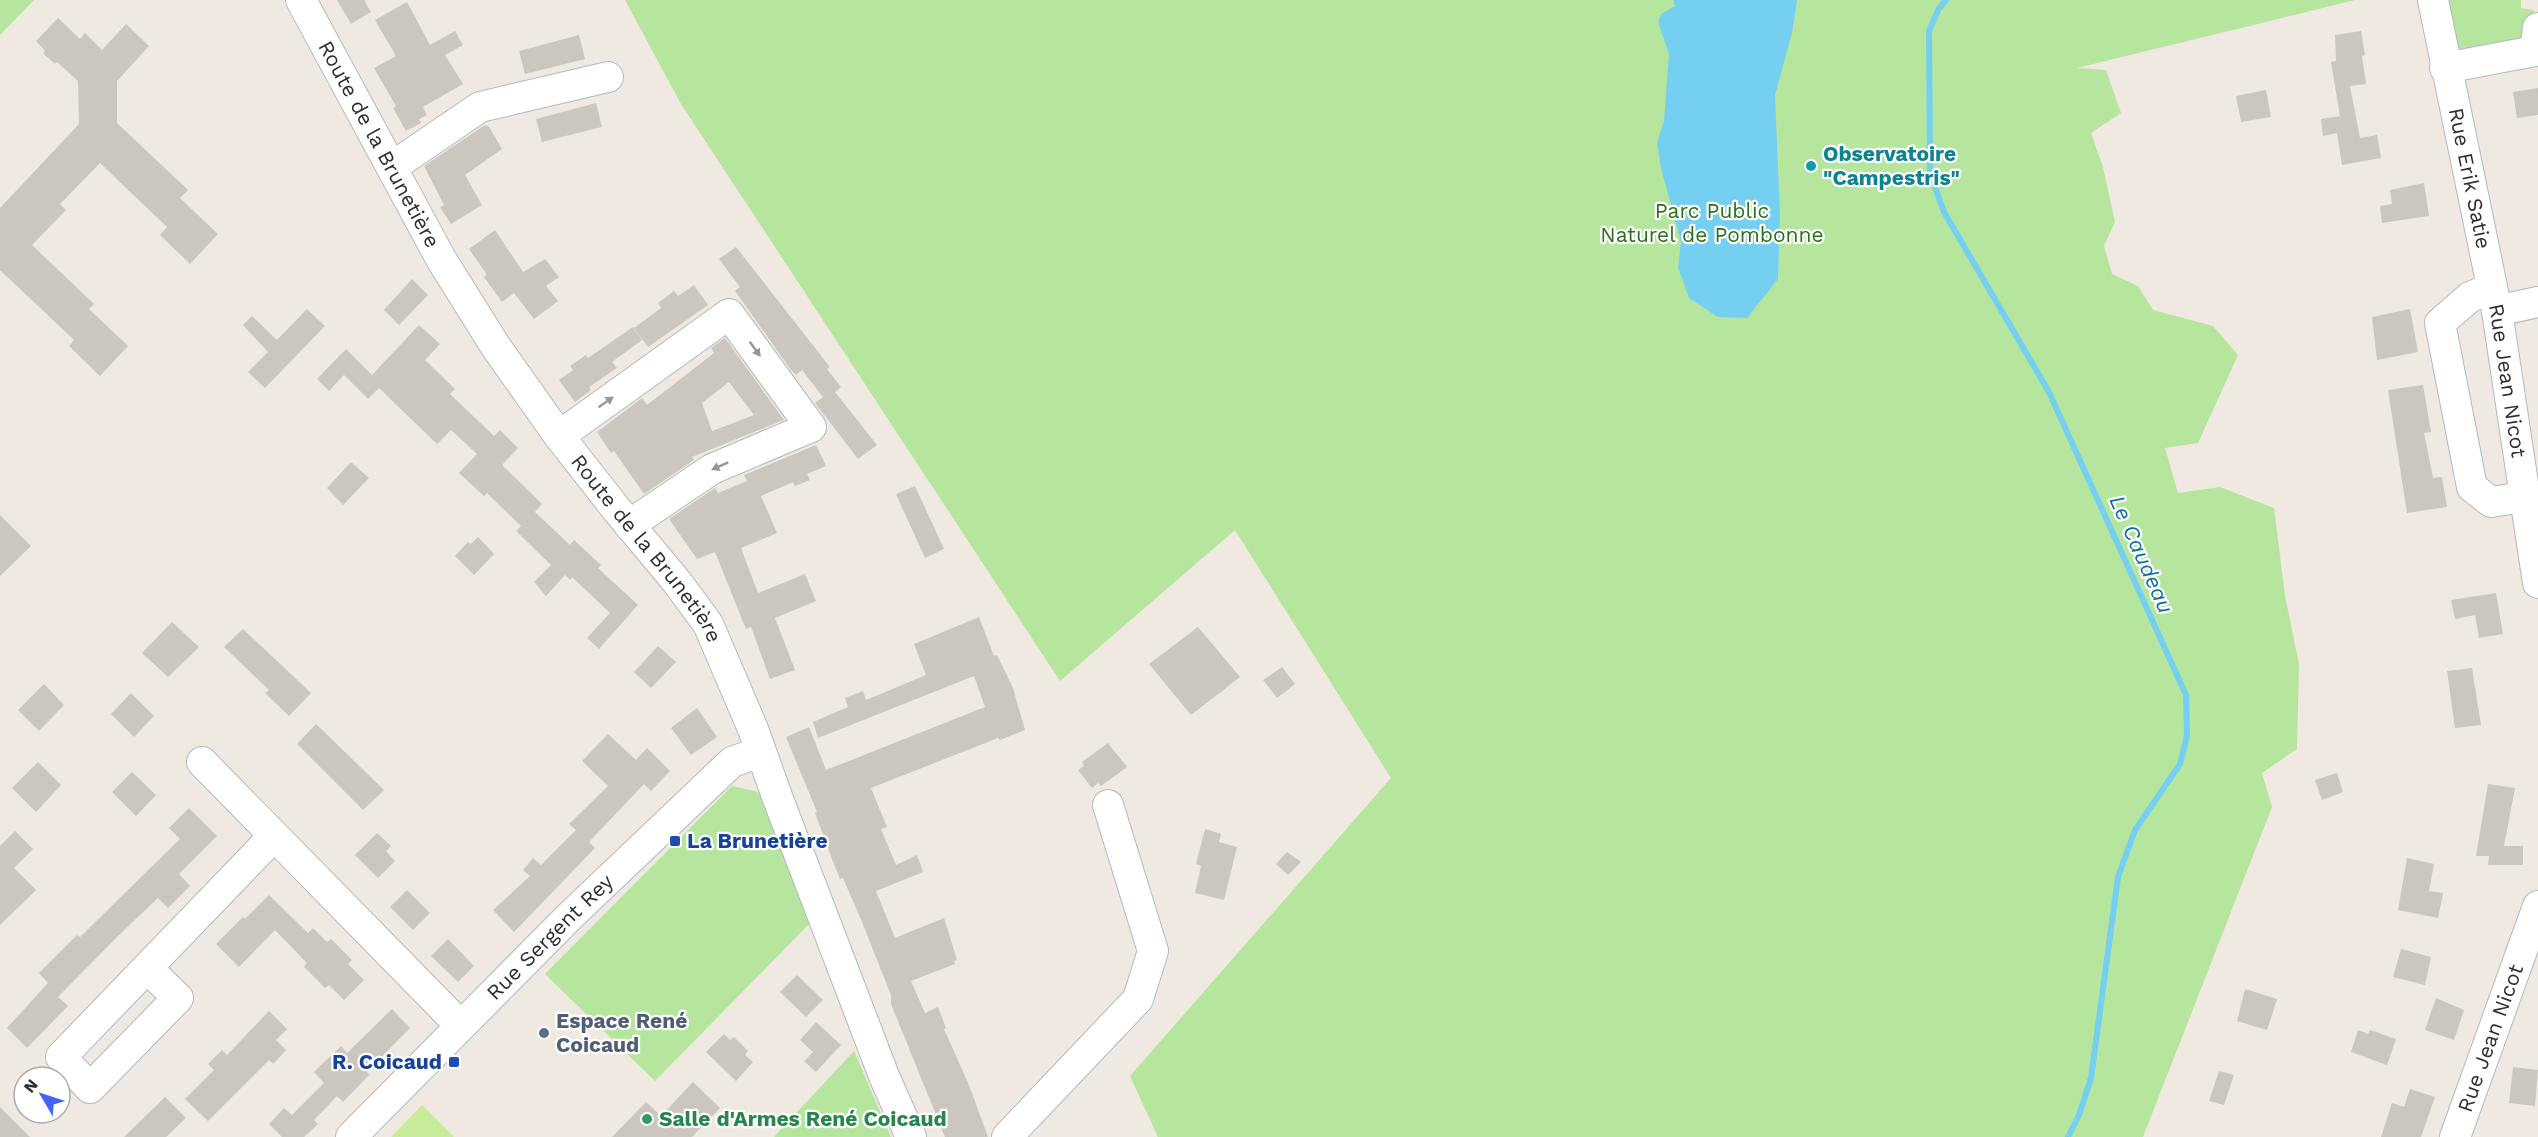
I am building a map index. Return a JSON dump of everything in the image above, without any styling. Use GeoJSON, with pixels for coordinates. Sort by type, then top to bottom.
{"type":"FeatureCollection","features":[{"type":"Feature","properties":{"kind":"street","name":"Route de la Brunetière"},"geometry":{"type":"LineString","coordinates":[[302,0],[441,259],[496,347],[559,436],[708,624],[753,729],[880,1065],[910,1137]]}},
{"type":"Feature","properties":{"kind":"street","name":"Rue Erik Satie"},"geometry":{"type":"LineString","coordinates":[[2433,0],[2445,68],[2495,299]]}},
{"type":"Feature","properties":{"kind":"street"},"geometry":{"type":"LineString","coordinates":[[2445,68],[2535,51],[2538,28]]}},
{"type":"Feature","properties":{"kind":"street"},"geometry":{"type":"LineString","coordinates":[[392,167],[480,107],[608,77]]}},
{"type":"Feature","properties":{"kind":"street"},"geometry":{"type":"LineString","coordinates":[[2524,497],[2491,502],[2472,487],[2440,323],[2470,297],[2538,302]]}},
{"type":"Feature","properties":{"kind":"street","name":"Rue Jean Nicot"},"geometry":{"type":"LineString","coordinates":[[2495,299],[2538,583]]}},
{"type":"Feature","properties":{"kind":"street"},"geometry":{"type":"LineString","coordinates":[[559,436],[729,314],[811,427],[712,469],[629,525]]}},
{"type":"Feature","properties":{"kind":"street","name":"Rue Sergent Rey"},"geometry":{"type":"LineString","coordinates":[[351,1137],[578,908],[732,762],[760,752]]}},
{"type":"Feature","properties":{"kind":"street"},"geometry":{"type":"LineString","coordinates":[[202,762],[273,837],[460,1025]]}},
{"type":"Feature","properties":{"kind":"street"},"geometry":{"type":"LineString","coordinates":[[1007,1137],[1138,999],[1154,951],[1108,805]]}},
{"type":"Feature","properties":{"kind":"street"},"geometry":{"type":"LineString","coordinates":[[147,968],[273,837]]}},
{"type":"Feature","properties":{"kind":"street","name":"Rue Jean Nicot"},"geometry":{"type":"LineString","coordinates":[[2455,1137],[2538,906]]}},
{"type":"Feature","properties":{"kind":"green space"},"geometry":{"type":"Polygon","coordinates":[[[0,0],[34,0],[0,35],[0,0]]]}},
{"type":"Feature","properties":{"kind":"green space","name":"Parc Public Naturel de Pombonne"},"geometry":{"type":"Polygon","coordinates":[[[625,0],[2355,0],[2077,68],[2106,70],[2121,113],[2091,133],[2103,167],[2115,222],[2104,246],[2112,274],[2138,286],[2153,310],[2213,326],[2238,355],[2198,443],[2165,448],[2178,493],[2220,487],[2274,508],[2285,596],[2299,664],[2297,749],[2262,773],[2272,807],[2143,1137],[1158,1137],[1130,1076],[1391,778],[1235,530],[1060,681],[681,104],[625,0]]]}},
{"type":"Feature","properties":{"kind":"green space"},"geometry":{"type":"Polygon","coordinates":[[[2442,0],[2521,0],[2521,8],[2534,10],[2529,45],[2453,58],[2442,0]]]}},
{"type":"Feature","properties":{"kind":"green space"},"geometry":{"type":"Polygon","coordinates":[[[732,786],[758,792],[811,922],[655,1081],[545,974],[732,786]]]}},
{"type":"Feature","properties":{"kind":"green space"},"geometry":{"type":"Polygon","coordinates":[[[854,1051],[891,1137],[774,1137],[854,1051]]]}},
{"type":"Feature","properties":{"kind":"green space"},"geometry":{"type":"Polygon","coordinates":[[[422,1105],[454,1137],[391,1137],[422,1105]]]}},
{"type":"Feature","properties":{"kind":"water"},"geometry":{"type":"Polygon","coordinates":[[[1673,0],[1797,0],[1792,33],[1775,95],[1780,216],[1778,279],[1747,318],[1718,317],[1689,298],[1678,267],[1681,242],[1661,168],[1657,142],[1664,121],[1669,54],[1658,22],[1661,14],[1675,6],[1673,0]]]}},
{"type":"Feature","properties":{"kind":"building"},"geometry":{"type":"Polygon","coordinates":[[[337,0],[364,0],[371,12],[351,24],[337,0]]]}},
{"type":"Feature","properties":{"kind":"building"},"geometry":{"type":"Polygon","coordinates":[[[407,2],[430,45],[455,31],[463,45],[445,55],[463,84],[423,107],[427,115],[419,119],[421,123],[406,131],[393,108],[396,106],[374,68],[396,56],[375,20],[407,2]]]}},
{"type":"Feature","properties":{"kind":"building"},"geometry":{"type":"Polygon","coordinates":[[[58,18],[80,39],[85,33],[102,50],[126,24],[149,46],[117,81],[117,123],[188,190],[180,198],[218,234],[190,264],[160,235],[167,227],[100,163],[60,204],[66,210],[32,245],[94,304],[89,309],[128,346],[100,376],[69,346],[74,340],[0,270],[0,208],[79,124],[78,81],[43,53],[45,51],[36,41],[58,18]]]}},
{"type":"Feature","properties":{"kind":"building"},"geometry":{"type":"Polygon","coordinates":[[[2361,31],[2366,84],[2350,86],[2360,138],[2377,135],[2381,158],[2342,165],[2337,133],[2323,136],[2321,119],[2340,116],[2331,62],[2336,61],[2335,35],[2361,31]]]}},
{"type":"Feature","properties":{"kind":"building"},"geometry":{"type":"Polygon","coordinates":[[[579,35],[585,59],[525,74],[519,51],[579,35]]]}},
{"type":"Feature","properties":{"kind":"building"},"geometry":{"type":"Polygon","coordinates":[[[2538,88],[2538,115],[2517,118],[2513,92],[2538,88]]]}},
{"type":"Feature","properties":{"kind":"building"},"geometry":{"type":"Polygon","coordinates":[[[2266,90],[2271,117],[2241,122],[2236,96],[2266,90]]]}},
{"type":"Feature","properties":{"kind":"building"},"geometry":{"type":"Polygon","coordinates":[[[596,103],[602,127],[542,142],[536,119],[596,103]]]}},
{"type":"Feature","properties":{"kind":"building"},"geometry":{"type":"Polygon","coordinates":[[[485,125],[489,127],[502,149],[465,175],[482,205],[451,224],[440,207],[444,205],[424,166],[485,125]]]}},
{"type":"Feature","properties":{"kind":"building"},"geometry":{"type":"Polygon","coordinates":[[[2424,183],[2429,216],[2382,223],[2380,206],[2392,204],[2390,190],[2424,183]]]}},
{"type":"Feature","properties":{"kind":"building"},"geometry":{"type":"Polygon","coordinates":[[[495,230],[523,272],[545,259],[559,277],[546,286],[558,301],[534,319],[514,293],[502,302],[484,277],[487,275],[469,249],[495,230]]]}},
{"type":"Feature","properties":{"kind":"building"},"geometry":{"type":"Polygon","coordinates":[[[736,247],[830,367],[827,369],[841,387],[835,392],[877,445],[858,459],[815,403],[823,397],[802,370],[796,375],[791,370],[735,291],[740,287],[719,259],[736,247]]]}},
{"type":"Feature","properties":{"kind":"building"},"geometry":{"type":"Polygon","coordinates":[[[412,279],[428,295],[399,325],[384,310],[412,279]]]}},
{"type":"Feature","properties":{"kind":"building"},"geometry":{"type":"Polygon","coordinates":[[[694,285],[708,305],[648,347],[634,328],[661,308],[658,303],[674,291],[678,296],[694,285]]]}},
{"type":"Feature","properties":{"kind":"building"},"geometry":{"type":"Polygon","coordinates":[[[307,309],[325,326],[265,388],[248,372],[268,352],[243,325],[252,316],[277,340],[307,309]]]}},
{"type":"Feature","properties":{"kind":"building"},"geometry":{"type":"Polygon","coordinates":[[[2410,309],[2418,352],[2377,360],[2372,317],[2410,309]]]}},
{"type":"Feature","properties":{"kind":"building"},"geometry":{"type":"Polygon","coordinates":[[[419,325],[440,344],[425,360],[455,389],[450,394],[494,436],[500,430],[518,448],[502,465],[542,504],[535,512],[570,545],[574,540],[601,565],[598,568],[638,605],[599,649],[587,638],[610,613],[572,577],[570,580],[565,575],[546,596],[534,582],[551,565],[516,531],[521,526],[487,493],[484,496],[459,473],[477,454],[451,430],[437,444],[379,388],[368,399],[344,375],[329,391],[317,379],[346,349],[372,375],[419,325]]]}},
{"type":"Feature","properties":{"kind":"building"},"geometry":{"type":"Polygon","coordinates":[[[633,327],[642,340],[612,362],[617,368],[589,387],[591,390],[575,402],[559,380],[573,370],[570,366],[586,355],[588,358],[633,327]]]}},
{"type":"Feature","properties":{"kind":"building"},"geometry":{"type":"Polygon","coordinates":[[[725,338],[784,420],[692,457],[694,460],[644,494],[614,451],[611,453],[597,432],[642,398],[647,405],[714,353],[711,348],[725,338]],[[729,382],[702,403],[712,431],[754,415],[729,382]]]}},
{"type":"Feature","properties":{"kind":"building"},"geometry":{"type":"Polygon","coordinates":[[[2423,385],[2431,432],[2424,433],[2433,478],[2442,477],[2447,507],[2407,513],[2388,390],[2423,385]]]}},
{"type":"Feature","properties":{"kind":"building"},"geometry":{"type":"Polygon","coordinates":[[[816,445],[826,466],[807,474],[810,480],[795,486],[793,482],[761,496],[777,533],[741,548],[758,593],[805,574],[816,601],[775,618],[795,670],[770,679],[751,627],[746,629],[715,552],[697,559],[669,519],[715,488],[718,493],[747,481],[744,475],[816,445]]]}},
{"type":"Feature","properties":{"kind":"building"},"geometry":{"type":"Polygon","coordinates":[[[351,462],[369,478],[343,505],[327,488],[351,462]]]}},
{"type":"Feature","properties":{"kind":"building"},"geometry":{"type":"Polygon","coordinates":[[[915,486],[944,549],[925,558],[896,494],[915,486]]]}},
{"type":"Feature","properties":{"kind":"building"},"geometry":{"type":"Polygon","coordinates":[[[0,515],[31,546],[0,576],[0,515]]]}},
{"type":"Feature","properties":{"kind":"building"},"geometry":{"type":"Polygon","coordinates":[[[478,537],[494,554],[474,575],[455,556],[468,542],[471,544],[478,537]]]}},
{"type":"Feature","properties":{"kind":"building"},"geometry":{"type":"Polygon","coordinates":[[[2496,593],[2503,634],[2479,638],[2475,615],[2455,619],[2451,600],[2496,593]]]}},
{"type":"Feature","properties":{"kind":"building"},"geometry":{"type":"Polygon","coordinates":[[[979,617],[994,656],[997,655],[1013,688],[1025,730],[1000,740],[998,738],[871,788],[887,827],[881,829],[896,865],[917,855],[923,872],[876,891],[895,938],[944,918],[957,960],[954,961],[955,964],[911,981],[925,1013],[938,1007],[946,1028],[944,1029],[969,1085],[988,1137],[945,1137],[891,1004],[891,995],[862,922],[832,859],[815,813],[817,812],[786,737],[809,727],[826,770],[985,707],[974,676],[818,738],[813,722],[848,707],[845,698],[863,691],[866,700],[926,675],[914,644],[979,617]]]}},
{"type":"Feature","properties":{"kind":"building"},"geometry":{"type":"Polygon","coordinates":[[[172,622],[199,647],[168,677],[142,653],[172,622]]]}},
{"type":"Feature","properties":{"kind":"building"},"geometry":{"type":"Polygon","coordinates":[[[1198,627],[1240,677],[1191,715],[1149,664],[1198,627]]]}},
{"type":"Feature","properties":{"kind":"building"},"geometry":{"type":"Polygon","coordinates":[[[243,629],[311,693],[289,716],[265,693],[269,690],[224,647],[243,629]]]}},
{"type":"Feature","properties":{"kind":"building"},"geometry":{"type":"Polygon","coordinates":[[[658,646],[676,662],[651,688],[634,672],[658,646]]]}},
{"type":"Feature","properties":{"kind":"building"},"geometry":{"type":"Polygon","coordinates":[[[1282,667],[1295,684],[1277,698],[1263,680],[1282,667]]]}},
{"type":"Feature","properties":{"kind":"building"},"geometry":{"type":"Polygon","coordinates":[[[2472,668],[2481,725],[2455,728],[2447,671],[2472,668]]]}},
{"type":"Feature","properties":{"kind":"building"},"geometry":{"type":"Polygon","coordinates":[[[44,684],[64,705],[39,731],[18,710],[44,684]]]}},
{"type":"Feature","properties":{"kind":"building"},"geometry":{"type":"Polygon","coordinates":[[[131,693],[154,716],[134,737],[111,714],[131,693]]]}},
{"type":"Feature","properties":{"kind":"building"},"geometry":{"type":"Polygon","coordinates":[[[697,708],[717,737],[691,755],[671,728],[697,708]]]}},
{"type":"Feature","properties":{"kind":"building"},"geometry":{"type":"Polygon","coordinates":[[[316,724],[384,790],[363,810],[297,744],[316,724]]]}},
{"type":"Feature","properties":{"kind":"building"},"geometry":{"type":"Polygon","coordinates":[[[608,734],[636,760],[647,748],[670,771],[651,791],[644,784],[589,842],[595,848],[514,932],[493,910],[530,876],[523,870],[533,858],[541,865],[576,830],[569,824],[608,786],[582,761],[608,734]]]}},
{"type":"Feature","properties":{"kind":"building"},"geometry":{"type":"Polygon","coordinates":[[[1108,743],[1127,767],[1101,786],[1098,783],[1092,788],[1078,770],[1084,766],[1082,762],[1108,743]]]}},
{"type":"Feature","properties":{"kind":"building"},"geometry":{"type":"Polygon","coordinates":[[[38,762],[61,785],[36,812],[12,788],[38,762]]]}},
{"type":"Feature","properties":{"kind":"building"},"geometry":{"type":"Polygon","coordinates":[[[132,772],[156,795],[136,816],[112,792],[132,772]]]}},
{"type":"Feature","properties":{"kind":"building"},"geometry":{"type":"Polygon","coordinates":[[[2337,773],[2343,792],[2322,800],[2315,780],[2337,773]]]}},
{"type":"Feature","properties":{"kind":"building"},"geometry":{"type":"Polygon","coordinates":[[[2488,784],[2515,788],[2504,846],[2523,846],[2523,865],[2488,865],[2489,856],[2476,856],[2488,784]]]}},
{"type":"Feature","properties":{"kind":"building"},"geometry":{"type":"Polygon","coordinates":[[[189,808],[217,836],[179,874],[190,886],[168,908],[158,898],[118,936],[58,997],[68,1006],[27,1048],[7,1028],[48,983],[39,973],[77,935],[80,937],[180,839],[169,828],[189,808]]]}},
{"type":"Feature","properties":{"kind":"building"},"geometry":{"type":"Polygon","coordinates":[[[1205,829],[1221,834],[1219,842],[1237,847],[1224,900],[1195,893],[1201,866],[1196,864],[1205,829]]]}},
{"type":"Feature","properties":{"kind":"building"},"geometry":{"type":"Polygon","coordinates":[[[15,831],[33,849],[14,868],[36,890],[0,925],[0,846],[15,831]]]}},
{"type":"Feature","properties":{"kind":"building"},"geometry":{"type":"Polygon","coordinates":[[[377,833],[391,846],[386,851],[395,861],[378,878],[355,855],[377,833]]]}},
{"type":"Feature","properties":{"kind":"building"},"geometry":{"type":"Polygon","coordinates":[[[1287,852],[1301,862],[1288,875],[1276,864],[1287,852]]]}},
{"type":"Feature","properties":{"kind":"building"},"geometry":{"type":"Polygon","coordinates":[[[2407,858],[2434,864],[2429,891],[2443,893],[2438,918],[2398,910],[2407,858]]]}},
{"type":"Feature","properties":{"kind":"building"},"geometry":{"type":"Polygon","coordinates":[[[407,890],[430,913],[413,930],[390,907],[407,890]]]}},
{"type":"Feature","properties":{"kind":"building"},"geometry":{"type":"Polygon","coordinates":[[[269,895],[308,933],[313,928],[327,942],[331,939],[352,960],[348,964],[364,980],[344,1000],[329,985],[325,988],[304,967],[307,963],[275,930],[239,967],[216,944],[269,895]]]}},
{"type":"Feature","properties":{"kind":"building"},"geometry":{"type":"Polygon","coordinates":[[[448,939],[474,966],[458,982],[431,956],[448,939]]]}},
{"type":"Feature","properties":{"kind":"building"},"geometry":{"type":"Polygon","coordinates":[[[2401,949],[2431,957],[2425,985],[2393,977],[2401,949]]]}},
{"type":"Feature","properties":{"kind":"building"},"geometry":{"type":"Polygon","coordinates":[[[797,975],[823,1000],[806,1017],[780,992],[797,975]]]}},
{"type":"Feature","properties":{"kind":"building"},"geometry":{"type":"Polygon","coordinates":[[[2245,989],[2277,999],[2267,1030],[2237,1021],[2245,989]]]}},
{"type":"Feature","properties":{"kind":"building"},"geometry":{"type":"Polygon","coordinates":[[[2436,998],[2464,1010],[2454,1040],[2425,1030],[2436,998]]]}},
{"type":"Feature","properties":{"kind":"building"},"geometry":{"type":"Polygon","coordinates":[[[392,1009],[410,1028],[367,1072],[369,1075],[343,1102],[337,1096],[314,1120],[318,1124],[304,1137],[282,1137],[269,1124],[284,1108],[292,1115],[324,1083],[314,1072],[341,1046],[347,1053],[392,1009]]]}},
{"type":"Feature","properties":{"kind":"building"},"geometry":{"type":"Polygon","coordinates":[[[269,1011],[287,1029],[276,1040],[286,1050],[273,1064],[269,1060],[208,1121],[185,1099],[214,1070],[208,1064],[222,1050],[227,1055],[269,1011]]]}},
{"type":"Feature","properties":{"kind":"building"},"geometry":{"type":"Polygon","coordinates":[[[816,1022],[841,1045],[816,1072],[804,1061],[813,1052],[800,1040],[816,1022]]]}},
{"type":"Feature","properties":{"kind":"building"},"geometry":{"type":"Polygon","coordinates":[[[2358,1030],[2368,1034],[2370,1030],[2396,1039],[2387,1065],[2351,1052],[2358,1030]]]}},
{"type":"Feature","properties":{"kind":"building"},"geometry":{"type":"Polygon","coordinates":[[[724,1034],[730,1040],[734,1037],[748,1051],[745,1055],[753,1062],[736,1081],[706,1052],[724,1034]]]}},
{"type":"Feature","properties":{"kind":"building"},"geometry":{"type":"Polygon","coordinates":[[[2513,1067],[2538,1070],[2535,1106],[2509,1103],[2513,1067]]]}},
{"type":"Feature","properties":{"kind":"building"},"geometry":{"type":"Polygon","coordinates":[[[2219,1071],[2234,1075],[2224,1105],[2209,1101],[2219,1071]]]}},
{"type":"Feature","properties":{"kind":"building"},"geometry":{"type":"Polygon","coordinates":[[[693,1082],[720,1108],[692,1137],[612,1137],[646,1102],[661,1116],[693,1082]]]}},
{"type":"Feature","properties":{"kind":"building"},"geometry":{"type":"Polygon","coordinates":[[[2410,1089],[2435,1097],[2421,1137],[2381,1137],[2392,1103],[2404,1107],[2410,1089]]]}},
{"type":"Feature","properties":{"kind":"building"},"geometry":{"type":"Polygon","coordinates":[[[165,1097],[186,1118],[166,1137],[124,1137],[165,1097]]]}},
{"type":"Feature","properties":{"kind":"building"},"geometry":{"type":"Polygon","coordinates":[[[0,1107],[12,1119],[12,1125],[18,1125],[30,1137],[0,1137],[0,1107]]]}},
{"type":"Feature","properties":{"kind":"waterway","name":"Le Caudeau"},"geometry":{"type":"LineString","coordinates":[[1946,0],[1938,10],[1929,31],[1930,173],[1944,212],[2049,392],[2186,695],[2187,736],[2180,764],[2135,830],[2118,877],[2091,1078],[2079,1115],[2068,1137]]}},
{"type":"Feature","properties":{"kind":"place","name":"Observatoire \"Campestris\""},"geometry":{"type":"Point","coordinates":[1811,166]}},
{"type":"Feature","properties":{"kind":"place","name":"La Brunetière"},"geometry":{"type":"Point","coordinates":[675,841]}},
{"type":"Feature","properties":{"kind":"place","name":"Espace René Coicaud"},"geometry":{"type":"Point","coordinates":[544,1033]}},
{"type":"Feature","properties":{"kind":"place","name":"R. Coicaud"},"geometry":{"type":"Point","coordinates":[454,1062]}},
{"type":"Feature","properties":{"kind":"place","name":"Salle d'Armes René Coicaud"},"geometry":{"type":"Point","coordinates":[647,1119]}}]}
